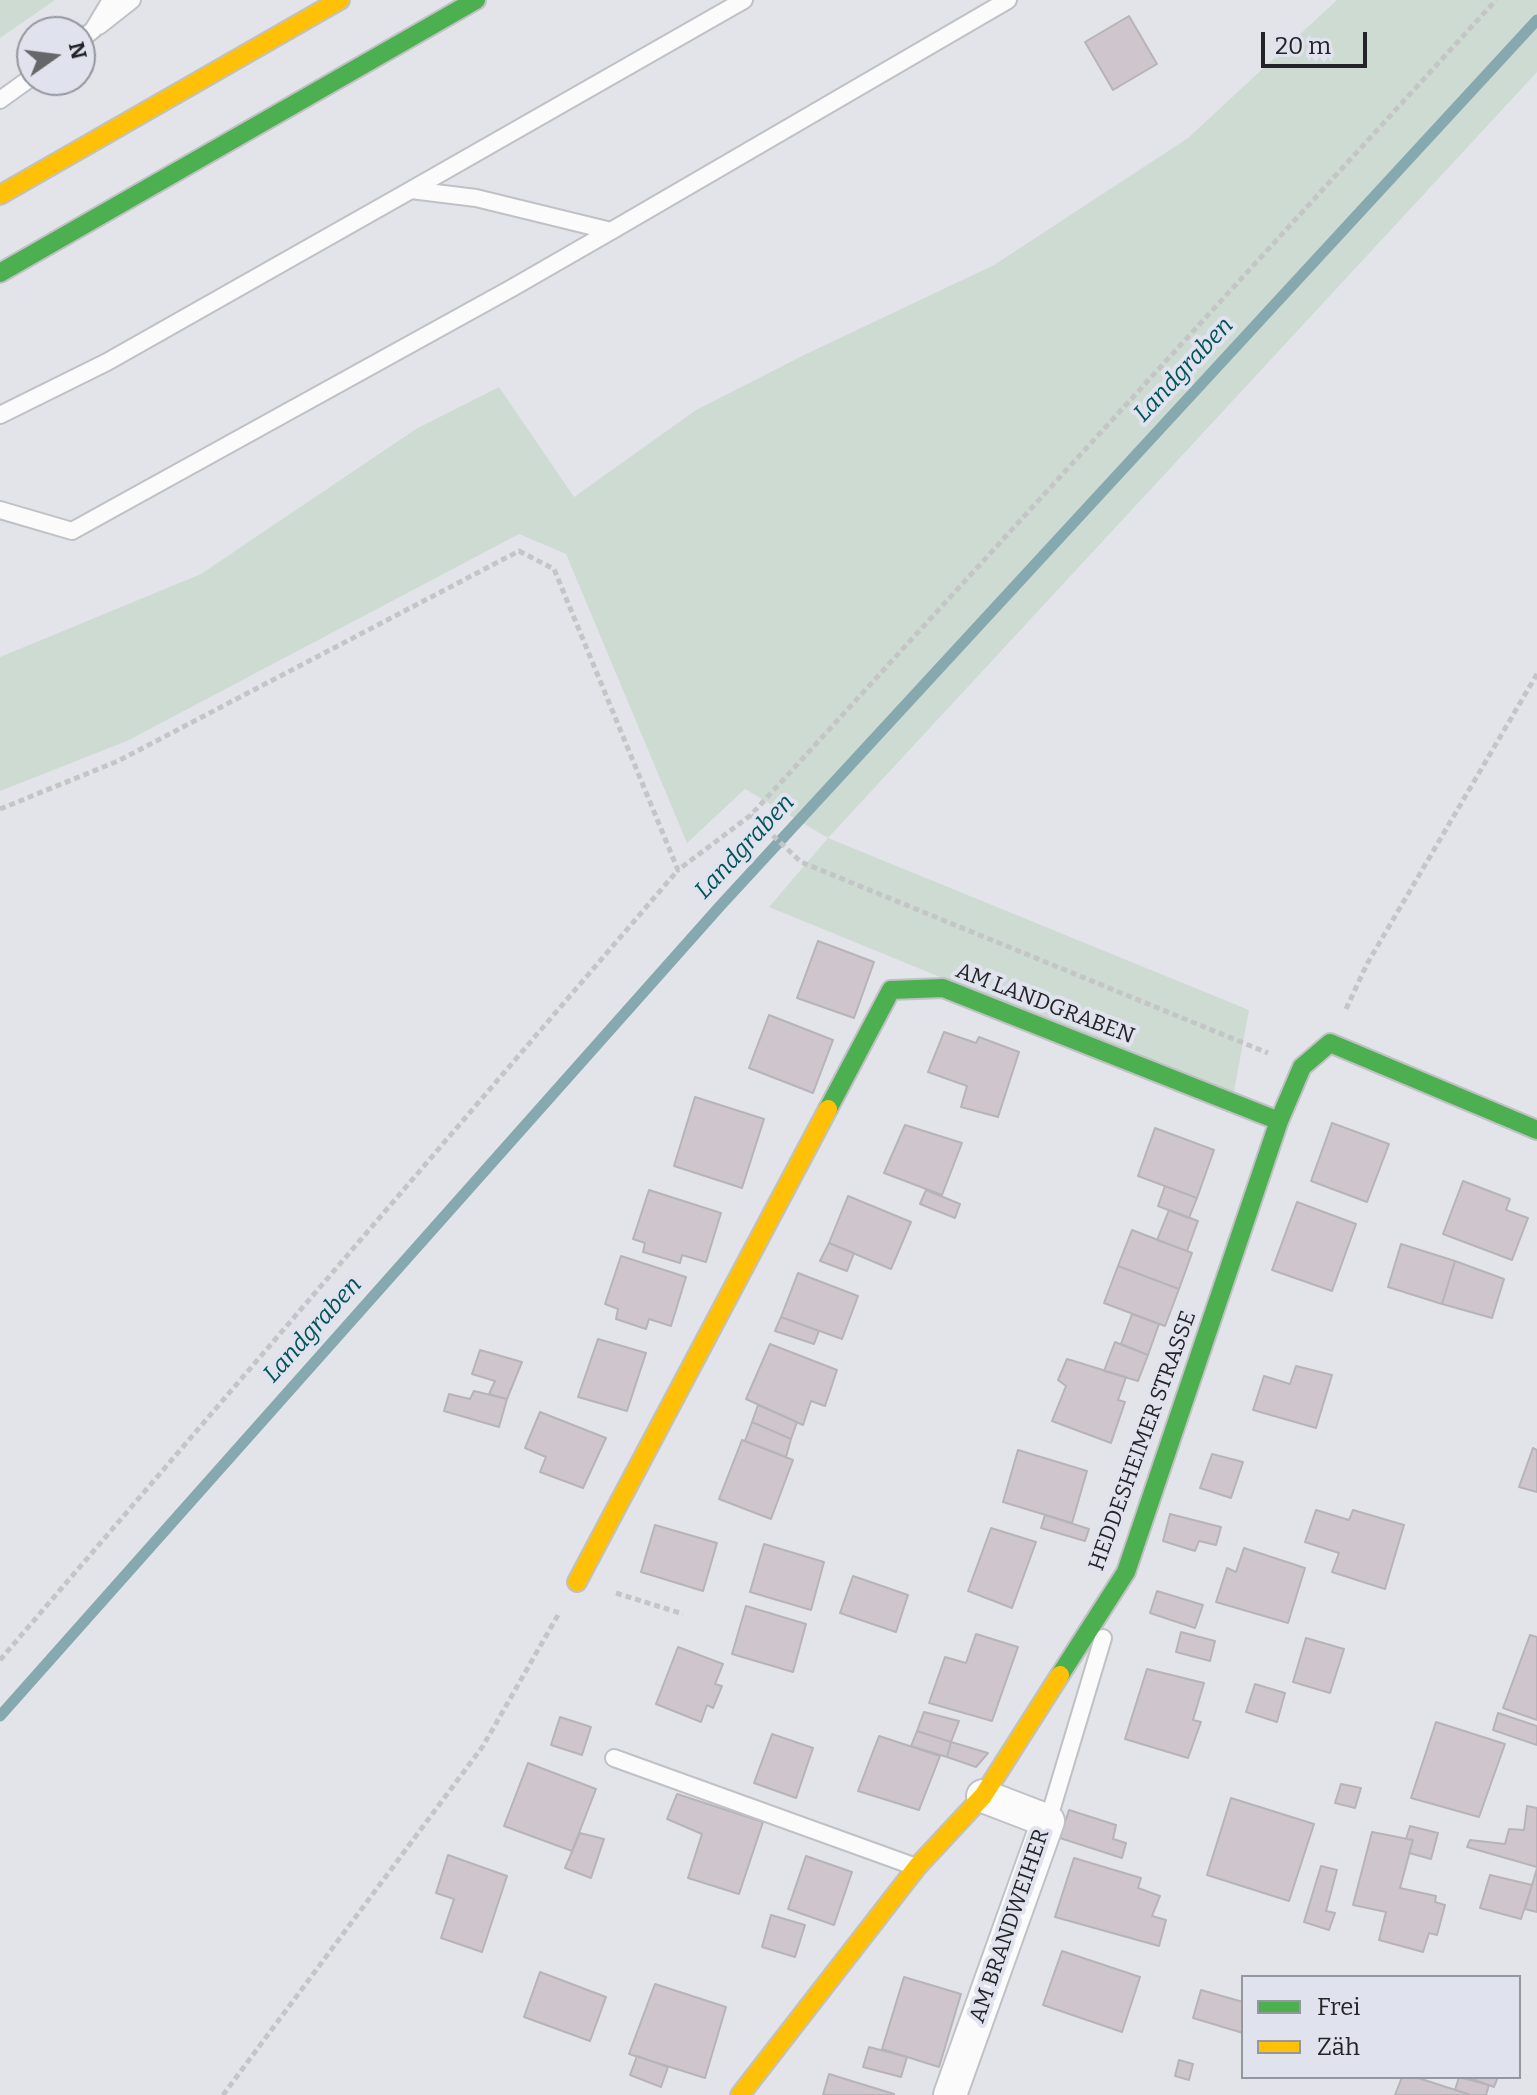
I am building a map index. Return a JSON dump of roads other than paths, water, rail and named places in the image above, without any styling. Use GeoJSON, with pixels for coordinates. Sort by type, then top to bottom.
{"type":"FeatureCollection","features":[{"type":"Feature","properties":{"kind":"main road"},"geometry":{"type":"LineString","coordinates":[[0,195],[340,0]]}},
{"type":"Feature","properties":{"kind":"main road"},"geometry":{"type":"LineString","coordinates":[[0,273],[476,0]]}},
{"type":"Feature","properties":{"kind":"main road","name":"AM LANDGRABEN"},"geometry":{"type":"LineString","coordinates":[[577,1582],[891,990],[943,988],[1279,1121]]}},
{"type":"Feature","properties":{"kind":"main road"},"geometry":{"type":"LineString","coordinates":[[1279,1121],[1302,1067],[1330,1043],[1537,1130]]}},
{"type":"Feature","properties":{"kind":"main road","name":"HEDDESHEIMER STRASSE"},"geometry":{"type":"LineString","coordinates":[[740,2095],[917,1867],[983,1796],[1126,1572],[1279,1121]]}},
{"type":"Feature","properties":{"kind":"street","name":"AM BRANDWEIHER"},"geometry":{"type":"LineString","coordinates":[[950,2095],[1048,1821],[983,1796]]}},
{"type":"Feature","properties":{"kind":"lane"},"geometry":{"type":"LineString","coordinates":[[96,22],[111,0]]}},
{"type":"Feature","properties":{"kind":"lane"},"geometry":{"type":"LineString","coordinates":[[96,28],[132,0]]}},
{"type":"Feature","properties":{"kind":"lane"},"geometry":{"type":"LineString","coordinates":[[0,415],[107,362],[744,0]]}},
{"type":"Feature","properties":{"kind":"lane"},"geometry":{"type":"LineString","coordinates":[[0,510],[72,531],[611,231],[1008,0]]}},
{"type":"Feature","properties":{"kind":"lane"},"geometry":{"type":"LineString","coordinates":[[411,190],[476,198],[611,231]]}},
{"type":"Feature","properties":{"kind":"lane"},"geometry":{"type":"LineString","coordinates":[[1048,1821],[1126,1572]]}},
{"type":"Feature","properties":{"kind":"lane"},"geometry":{"type":"LineString","coordinates":[[614,1758],[917,1867]]}},
{"type":"Feature","properties":{"kind":"waterway","name":"Landgraben"},"geometry":{"type":"LineString","coordinates":[[0,1716],[721,905],[1537,20]]}}]}
